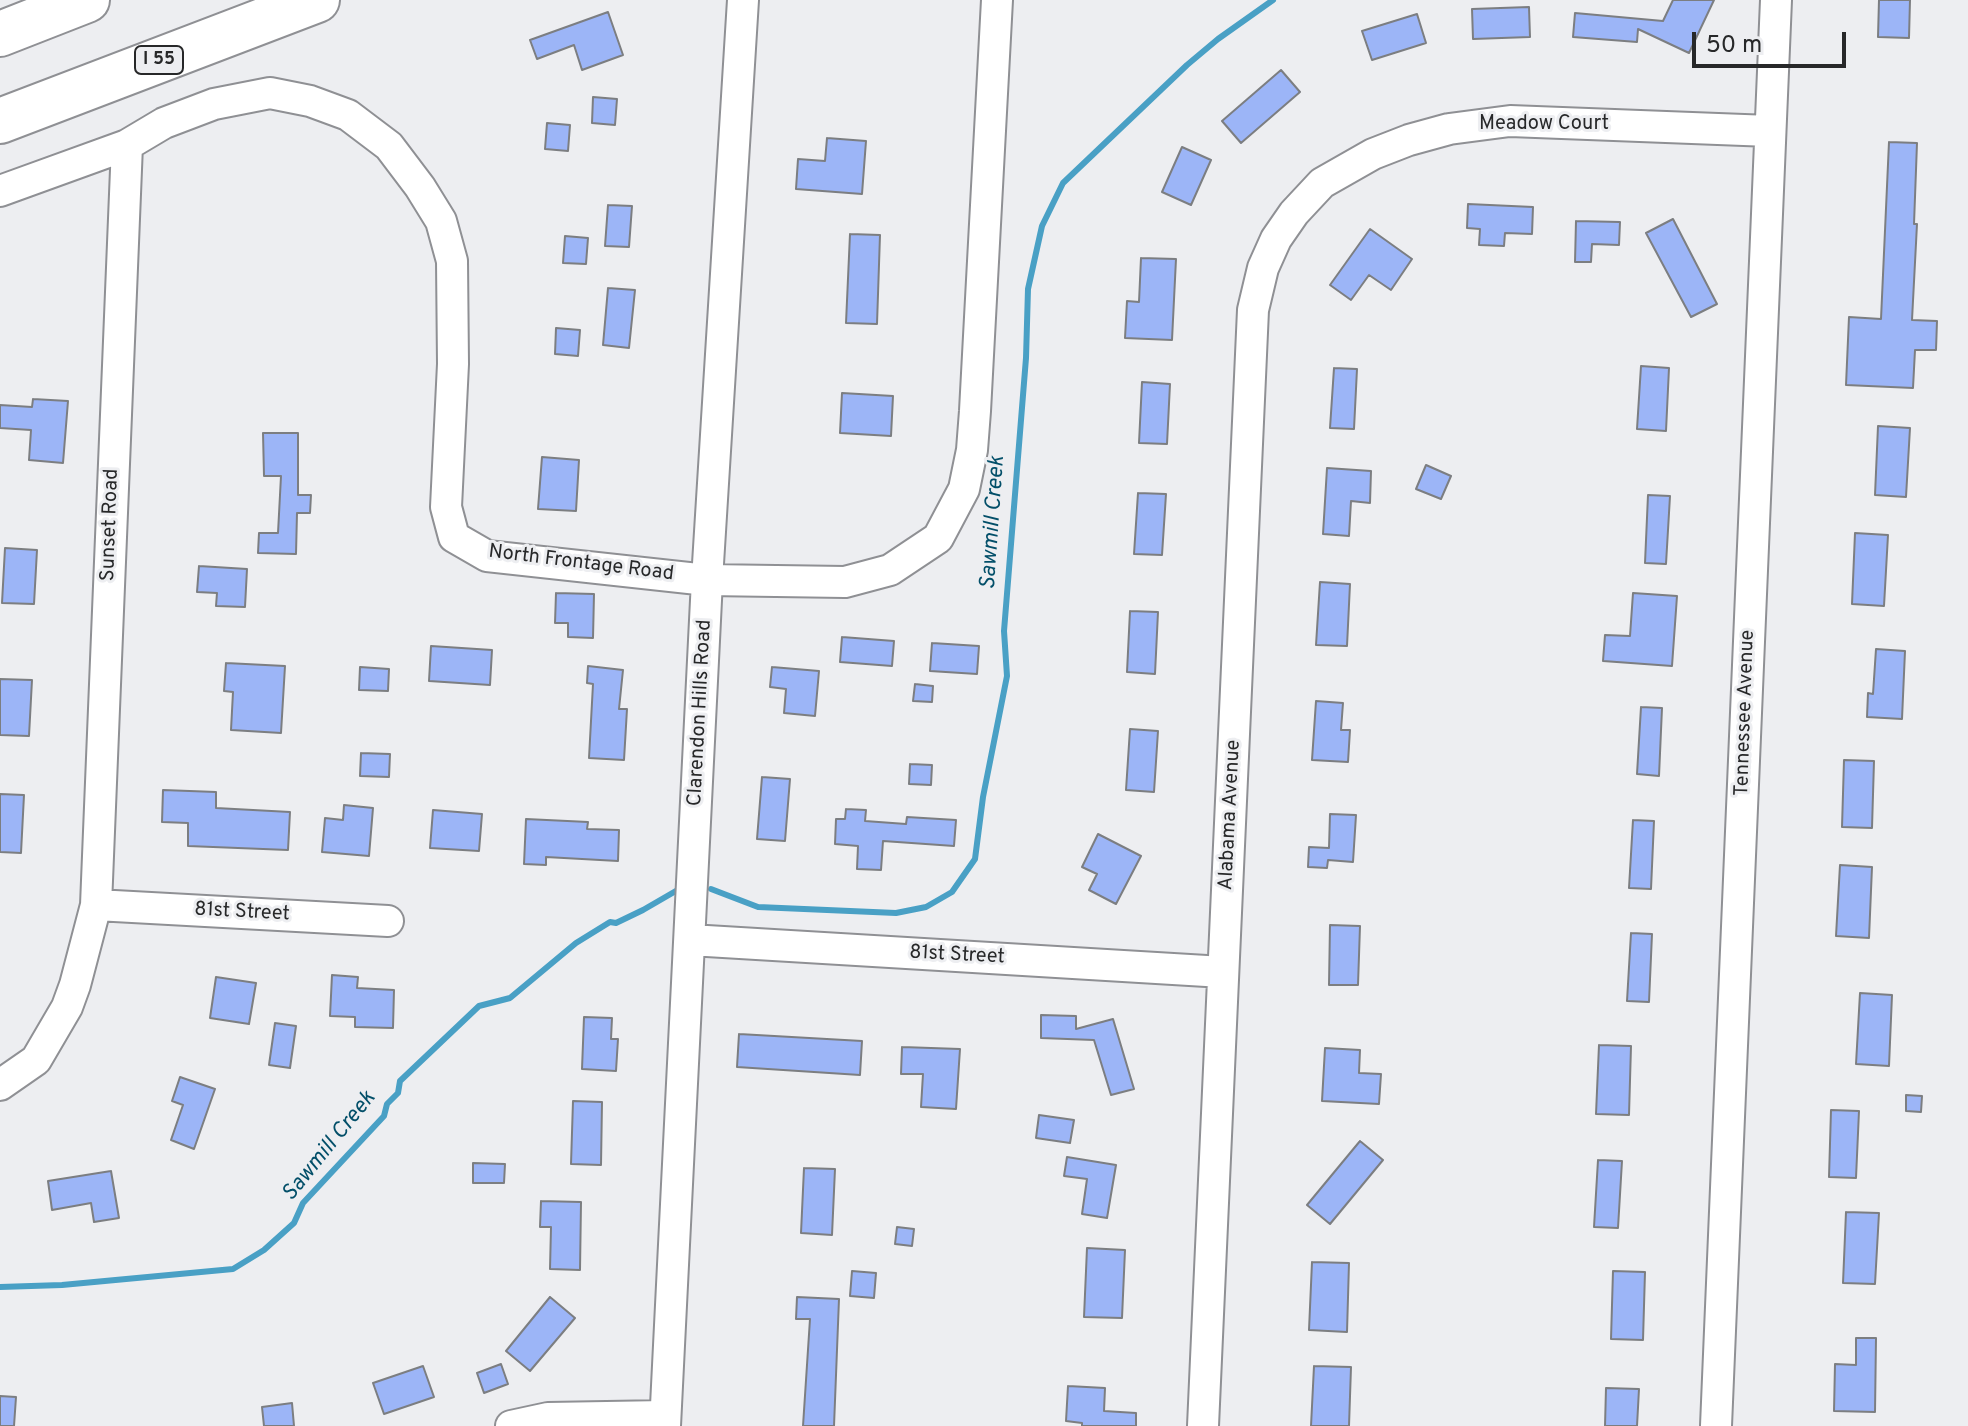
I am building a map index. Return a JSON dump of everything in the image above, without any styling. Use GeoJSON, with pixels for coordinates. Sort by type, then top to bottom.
{"type":"FeatureCollection","features":[{"type":"Feature","properties":{"kind":"highway"},"geometry":{"type":"LineString","coordinates":[[7,31],[87,0]]}},
{"type":"Feature","properties":{"kind":"highway","name":"I 55"},"geometry":{"type":"LineString","coordinates":[[0,121],[317,0]]}},
{"type":"Feature","properties":{"kind":"street","name":"Clarendon Hills Road"},"geometry":{"type":"LineString","coordinates":[[665,1421],[707,580],[743,0]]}},
{"type":"Feature","properties":{"kind":"street","name":"North Frontage Road"},"geometry":{"type":"LineString","coordinates":[[0,191],[127,145],[164,123],[201,109],[270,93],[310,101],[348,115],[389,146],[420,187],[441,221],[452,261],[453,364],[446,507],[454,537],[487,556],[707,580],[845,582],[890,570],[938,538],[964,489],[972,450],[975,411],[997,0]]}},
{"type":"Feature","properties":{"kind":"street","name":"Tennessee Avenue"},"geometry":{"type":"LineString","coordinates":[[1716,1426],[1776,0]]}},
{"type":"Feature","properties":{"kind":"street","name":"Meadow Court"},"geometry":{"type":"LineString","coordinates":[[1294,213],[1322,183],[1358,161],[1409,140],[1449,129],[1486,123],[1538,121],[1770,131]]}},
{"type":"Feature","properties":{"kind":"street","name":"Sunset Road"},"geometry":{"type":"LineString","coordinates":[[0,1085],[36,1060],[67,1007],[96,905],[127,145]]}},
{"type":"Feature","properties":{"kind":"street","name":"Alabama Avenue"},"geometry":{"type":"LineString","coordinates":[[1203,1426],[1253,310],[1263,268],[1276,239],[1294,213]]}},
{"type":"Feature","properties":{"kind":"street","name":"81st Street"},"geometry":{"type":"LineString","coordinates":[[96,905],[388,921]]}},
{"type":"Feature","properties":{"kind":"street","name":"81st Street"},"geometry":{"type":"LineString","coordinates":[[690,940],[1223,972]]}},
{"type":"Feature","properties":{"kind":"street"},"geometry":{"type":"LineString","coordinates":[[511,1426],[548,1418],[665,1421]]}},
{"type":"Feature","properties":{"kind":"building"},"geometry":{"type":"Polygon","coordinates":[[[1673,0],[1714,0],[1689,53],[1638,29],[1637,42],[1573,37],[1575,13],[1663,21],[1673,0]]]}},
{"type":"Feature","properties":{"kind":"building"},"geometry":{"type":"Polygon","coordinates":[[[1879,0],[1910,0],[1909,38],[1878,37],[1879,0]]]}},
{"type":"Feature","properties":{"kind":"building"},"geometry":{"type":"Polygon","coordinates":[[[1529,7],[1530,37],[1473,39],[1472,9],[1529,7]]]}},
{"type":"Feature","properties":{"kind":"building"},"geometry":{"type":"Polygon","coordinates":[[[608,12],[623,55],[582,70],[574,45],[537,59],[530,40],[608,12]]]}},
{"type":"Feature","properties":{"kind":"building"},"geometry":{"type":"Polygon","coordinates":[[[1417,14],[1426,43],[1372,60],[1362,31],[1417,14]]]}},
{"type":"Feature","properties":{"kind":"building"},"geometry":{"type":"Polygon","coordinates":[[[1281,70],[1300,92],[1241,143],[1222,121],[1281,70]]]}},
{"type":"Feature","properties":{"kind":"building"},"geometry":{"type":"Polygon","coordinates":[[[593,97],[617,99],[615,125],[592,123],[593,97]]]}},
{"type":"Feature","properties":{"kind":"building"},"geometry":{"type":"Polygon","coordinates":[[[547,123],[570,125],[568,151],[545,149],[547,123]]]}},
{"type":"Feature","properties":{"kind":"building"},"geometry":{"type":"Polygon","coordinates":[[[827,138],[866,141],[862,194],[796,189],[798,159],[825,161],[827,138]]]}},
{"type":"Feature","properties":{"kind":"building"},"geometry":{"type":"Polygon","coordinates":[[[1889,142],[1917,143],[1912,320],[1937,321],[1936,350],[1915,350],[1913,388],[1846,385],[1849,317],[1881,319],[1889,142]]]}},
{"type":"Feature","properties":{"kind":"building"},"geometry":{"type":"Polygon","coordinates":[[[1182,147],[1211,160],[1191,205],[1162,192],[1182,147]]]}},
{"type":"Feature","properties":{"kind":"building"},"geometry":{"type":"Polygon","coordinates":[[[1468,204],[1533,207],[1532,234],[1505,233],[1504,246],[1479,245],[1480,229],[1467,228],[1468,204]]]}},
{"type":"Feature","properties":{"kind":"building"},"geometry":{"type":"Polygon","coordinates":[[[608,205],[632,206],[629,247],[605,246],[608,205]]]}},
{"type":"Feature","properties":{"kind":"building"},"geometry":{"type":"Polygon","coordinates":[[[1673,219],[1717,304],[1691,317],[1646,233],[1673,219]]]}},
{"type":"Feature","properties":{"kind":"building"},"geometry":{"type":"Polygon","coordinates":[[[1576,221],[1620,222],[1619,245],[1592,244],[1591,262],[1575,262],[1576,221]]]}},
{"type":"Feature","properties":{"kind":"building"},"geometry":{"type":"Polygon","coordinates":[[[1370,229],[1412,259],[1391,290],[1369,275],[1351,300],[1330,285],[1370,229]]]}},
{"type":"Feature","properties":{"kind":"building"},"geometry":{"type":"Polygon","coordinates":[[[850,234],[880,235],[877,324],[846,323],[850,234]]]}},
{"type":"Feature","properties":{"kind":"building"},"geometry":{"type":"Polygon","coordinates":[[[565,236],[588,238],[586,264],[563,263],[565,236]]]}},
{"type":"Feature","properties":{"kind":"building"},"geometry":{"type":"Polygon","coordinates":[[[1141,258],[1176,259],[1172,340],[1125,338],[1127,301],[1139,302],[1141,258]]]}},
{"type":"Feature","properties":{"kind":"building"},"geometry":{"type":"Polygon","coordinates":[[[608,288],[635,290],[629,348],[603,345],[608,288]]]}},
{"type":"Feature","properties":{"kind":"building"},"geometry":{"type":"Polygon","coordinates":[[[556,328],[580,330],[578,356],[555,354],[556,328]]]}},
{"type":"Feature","properties":{"kind":"building"},"geometry":{"type":"Polygon","coordinates":[[[1641,366],[1669,368],[1666,431],[1637,429],[1641,366]]]}},
{"type":"Feature","properties":{"kind":"building"},"geometry":{"type":"Polygon","coordinates":[[[1334,368],[1357,369],[1354,429],[1330,428],[1334,368]]]}},
{"type":"Feature","properties":{"kind":"building"},"geometry":{"type":"Polygon","coordinates":[[[1142,382],[1170,384],[1167,444],[1139,443],[1142,382]]]}},
{"type":"Feature","properties":{"kind":"building"},"geometry":{"type":"Polygon","coordinates":[[[842,393],[893,396],[891,436],[840,433],[842,393]]]}},
{"type":"Feature","properties":{"kind":"building"},"geometry":{"type":"Polygon","coordinates":[[[33,399],[68,401],[63,463],[29,460],[31,430],[0,428],[0,405],[32,407],[33,399]]]}},
{"type":"Feature","properties":{"kind":"building"},"geometry":{"type":"Polygon","coordinates":[[[1878,426],[1910,428],[1906,497],[1875,495],[1878,426]]]}},
{"type":"Feature","properties":{"kind":"building"},"geometry":{"type":"Polygon","coordinates":[[[263,433],[298,433],[298,495],[311,495],[310,513],[297,513],[296,554],[258,553],[259,533],[278,533],[281,476],[264,476],[263,433]]]}},
{"type":"Feature","properties":{"kind":"building"},"geometry":{"type":"Polygon","coordinates":[[[542,457],[579,460],[576,511],[538,509],[542,457]]]}},
{"type":"Feature","properties":{"kind":"building"},"geometry":{"type":"Polygon","coordinates":[[[1426,465],[1451,476],[1441,499],[1416,489],[1426,465]]]}},
{"type":"Feature","properties":{"kind":"building"},"geometry":{"type":"Polygon","coordinates":[[[1327,468],[1371,471],[1370,503],[1351,501],[1349,536],[1323,534],[1327,468]]]}},
{"type":"Feature","properties":{"kind":"building"},"geometry":{"type":"Polygon","coordinates":[[[1138,493],[1166,494],[1162,555],[1134,554],[1138,493]]]}},
{"type":"Feature","properties":{"kind":"building"},"geometry":{"type":"Polygon","coordinates":[[[1648,495],[1670,496],[1666,564],[1645,563],[1648,495]]]}},
{"type":"Feature","properties":{"kind":"building"},"geometry":{"type":"Polygon","coordinates":[[[1855,533],[1888,535],[1884,606],[1852,604],[1855,533]]]}},
{"type":"Feature","properties":{"kind":"building"},"geometry":{"type":"Polygon","coordinates":[[[5,548],[37,550],[34,604],[2,603],[5,548]]]}},
{"type":"Feature","properties":{"kind":"building"},"geometry":{"type":"Polygon","coordinates":[[[199,566],[247,569],[245,607],[216,606],[217,593],[197,592],[199,566]]]}},
{"type":"Feature","properties":{"kind":"building"},"geometry":{"type":"Polygon","coordinates":[[[1320,582],[1350,584],[1347,646],[1316,645],[1320,582]]]}},
{"type":"Feature","properties":{"kind":"building"},"geometry":{"type":"Polygon","coordinates":[[[556,593],[594,594],[593,638],[568,637],[568,623],[555,623],[556,593]]]}},
{"type":"Feature","properties":{"kind":"building"},"geometry":{"type":"Polygon","coordinates":[[[1633,593],[1677,596],[1672,666],[1603,661],[1605,635],[1630,636],[1633,593]]]}},
{"type":"Feature","properties":{"kind":"building"},"geometry":{"type":"Polygon","coordinates":[[[1130,611],[1158,612],[1155,674],[1127,672],[1130,611]]]}},
{"type":"Feature","properties":{"kind":"building"},"geometry":{"type":"Polygon","coordinates":[[[842,637],[894,641],[892,666],[840,662],[842,637]]]}},
{"type":"Feature","properties":{"kind":"building"},"geometry":{"type":"Polygon","coordinates":[[[932,643],[979,646],[977,674],[930,671],[932,643]]]}},
{"type":"Feature","properties":{"kind":"building"},"geometry":{"type":"Polygon","coordinates":[[[431,646],[492,650],[490,685],[429,681],[431,646]]]}},
{"type":"Feature","properties":{"kind":"building"},"geometry":{"type":"Polygon","coordinates":[[[1876,649],[1905,651],[1902,719],[1867,717],[1868,693],[1873,694],[1876,649]]]}},
{"type":"Feature","properties":{"kind":"building"},"geometry":{"type":"Polygon","coordinates":[[[226,663],[285,666],[281,733],[231,730],[233,692],[224,691],[226,663]]]}},
{"type":"Feature","properties":{"kind":"building"},"geometry":{"type":"Polygon","coordinates":[[[588,666],[623,670],[619,709],[627,709],[624,760],[589,758],[593,684],[587,683],[588,666]]]}},
{"type":"Feature","properties":{"kind":"building"},"geometry":{"type":"Polygon","coordinates":[[[360,667],[389,669],[388,691],[359,690],[360,667]]]}},
{"type":"Feature","properties":{"kind":"building"},"geometry":{"type":"Polygon","coordinates":[[[772,667],[819,671],[815,716],[784,713],[786,689],[770,687],[772,667]]]}},
{"type":"Feature","properties":{"kind":"building"},"geometry":{"type":"Polygon","coordinates":[[[0,679],[32,680],[29,736],[0,735],[0,679]]]}},
{"type":"Feature","properties":{"kind":"building"},"geometry":{"type":"Polygon","coordinates":[[[915,684],[933,686],[932,702],[913,701],[915,684]]]}},
{"type":"Feature","properties":{"kind":"building"},"geometry":{"type":"Polygon","coordinates":[[[1316,701],[1343,703],[1341,730],[1350,730],[1348,762],[1312,760],[1316,701]]]}},
{"type":"Feature","properties":{"kind":"building"},"geometry":{"type":"Polygon","coordinates":[[[1641,707],[1662,708],[1659,776],[1637,774],[1641,707]]]}},
{"type":"Feature","properties":{"kind":"building"},"geometry":{"type":"Polygon","coordinates":[[[1130,729],[1158,731],[1154,792],[1126,790],[1130,729]]]}},
{"type":"Feature","properties":{"kind":"building"},"geometry":{"type":"Polygon","coordinates":[[[361,753],[390,754],[389,777],[360,776],[361,753]]]}},
{"type":"Feature","properties":{"kind":"building"},"geometry":{"type":"Polygon","coordinates":[[[1844,760],[1874,761],[1872,828],[1842,827],[1844,760]]]}},
{"type":"Feature","properties":{"kind":"building"},"geometry":{"type":"Polygon","coordinates":[[[910,764],[932,765],[931,785],[909,784],[910,764]]]}},
{"type":"Feature","properties":{"kind":"building"},"geometry":{"type":"Polygon","coordinates":[[[762,777],[790,779],[785,841],[757,839],[762,777]]]}},
{"type":"Feature","properties":{"kind":"building"},"geometry":{"type":"Polygon","coordinates":[[[163,790],[216,792],[216,808],[290,812],[288,850],[188,846],[188,823],[162,822],[163,790]]]}},
{"type":"Feature","properties":{"kind":"building"},"geometry":{"type":"Polygon","coordinates":[[[0,794],[24,795],[21,853],[0,852],[0,794]]]}},
{"type":"Feature","properties":{"kind":"building"},"geometry":{"type":"Polygon","coordinates":[[[344,805],[373,808],[369,856],[322,852],[325,818],[343,820],[344,805]]]}},
{"type":"Feature","properties":{"kind":"building"},"geometry":{"type":"Polygon","coordinates":[[[846,809],[866,810],[865,821],[906,824],[907,817],[956,820],[954,846],[883,841],[881,870],[857,869],[858,846],[835,844],[836,819],[845,819],[846,809]]]}},
{"type":"Feature","properties":{"kind":"building"},"geometry":{"type":"Polygon","coordinates":[[[433,810],[482,814],[479,851],[430,848],[433,810]]]}},
{"type":"Feature","properties":{"kind":"building"},"geometry":{"type":"Polygon","coordinates":[[[1330,814],[1356,815],[1353,862],[1328,860],[1327,868],[1308,867],[1309,847],[1329,848],[1330,814]]]}},
{"type":"Feature","properties":{"kind":"building"},"geometry":{"type":"Polygon","coordinates":[[[526,819],[588,822],[587,829],[619,830],[618,861],[546,857],[546,865],[524,864],[526,819]]]}},
{"type":"Feature","properties":{"kind":"building"},"geometry":{"type":"Polygon","coordinates":[[[1633,820],[1654,821],[1651,889],[1629,888],[1633,820]]]}},
{"type":"Feature","properties":{"kind":"building"},"geometry":{"type":"Polygon","coordinates":[[[1098,834],[1141,856],[1116,904],[1089,890],[1097,874],[1082,867],[1098,834]]]}},
{"type":"Feature","properties":{"kind":"building"},"geometry":{"type":"Polygon","coordinates":[[[1840,865],[1872,867],[1869,938],[1836,936],[1840,865]]]}},
{"type":"Feature","properties":{"kind":"building"},"geometry":{"type":"Polygon","coordinates":[[[1330,925],[1360,926],[1358,985],[1329,985],[1330,925]]]}},
{"type":"Feature","properties":{"kind":"building"},"geometry":{"type":"Polygon","coordinates":[[[1631,933],[1652,934],[1649,1002],[1627,1001],[1631,933]]]}},
{"type":"Feature","properties":{"kind":"building"},"geometry":{"type":"Polygon","coordinates":[[[332,975],[358,977],[357,988],[394,990],[393,1028],[355,1027],[355,1017],[330,1016],[332,975]]]}},
{"type":"Feature","properties":{"kind":"building"},"geometry":{"type":"Polygon","coordinates":[[[216,977],[256,983],[249,1024],[210,1018],[216,977]]]}},
{"type":"Feature","properties":{"kind":"building"},"geometry":{"type":"Polygon","coordinates":[[[1860,993],[1892,995],[1889,1066],[1856,1064],[1860,993]]]}},
{"type":"Feature","properties":{"kind":"building"},"geometry":{"type":"Polygon","coordinates":[[[1041,1015],[1076,1016],[1076,1029],[1113,1019],[1134,1089],[1111,1095],[1094,1040],[1041,1038],[1041,1015]]]}},
{"type":"Feature","properties":{"kind":"building"},"geometry":{"type":"Polygon","coordinates":[[[584,1017],[612,1018],[611,1039],[618,1039],[616,1071],[582,1069],[584,1017]]]}},
{"type":"Feature","properties":{"kind":"building"},"geometry":{"type":"Polygon","coordinates":[[[275,1023],[296,1026],[290,1068],[269,1065],[275,1023]]]}},
{"type":"Feature","properties":{"kind":"building"},"geometry":{"type":"Polygon","coordinates":[[[739,1034],[862,1041],[860,1075],[737,1067],[739,1034]]]}},
{"type":"Feature","properties":{"kind":"building"},"geometry":{"type":"Polygon","coordinates":[[[1599,1045],[1631,1046],[1629,1115],[1596,1114],[1599,1045]]]}},
{"type":"Feature","properties":{"kind":"building"},"geometry":{"type":"Polygon","coordinates":[[[902,1047],[960,1049],[956,1109],[921,1107],[923,1074],[901,1074],[902,1047]]]}},
{"type":"Feature","properties":{"kind":"building"},"geometry":{"type":"Polygon","coordinates":[[[1325,1048],[1360,1050],[1359,1073],[1381,1074],[1379,1104],[1322,1101],[1325,1048]]]}},
{"type":"Feature","properties":{"kind":"building"},"geometry":{"type":"Polygon","coordinates":[[[180,1077],[215,1089],[194,1149],[171,1140],[183,1105],[172,1101],[180,1077]]]}},
{"type":"Feature","properties":{"kind":"building"},"geometry":{"type":"Polygon","coordinates":[[[1906,1095],[1922,1096],[1921,1112],[1906,1111],[1906,1095]]]}},
{"type":"Feature","properties":{"kind":"building"},"geometry":{"type":"Polygon","coordinates":[[[573,1101],[602,1102],[601,1165],[571,1164],[573,1101]]]}},
{"type":"Feature","properties":{"kind":"building"},"geometry":{"type":"Polygon","coordinates":[[[1831,1110],[1859,1111],[1856,1178],[1829,1177],[1831,1110]]]}},
{"type":"Feature","properties":{"kind":"building"},"geometry":{"type":"Polygon","coordinates":[[[1039,1115],[1074,1120],[1070,1143],[1036,1138],[1039,1115]]]}},
{"type":"Feature","properties":{"kind":"building"},"geometry":{"type":"Polygon","coordinates":[[[1360,1141],[1383,1160],[1330,1224],[1307,1205],[1360,1141]]]}},
{"type":"Feature","properties":{"kind":"building"},"geometry":{"type":"Polygon","coordinates":[[[1067,1157],[1116,1165],[1107,1218],[1082,1214],[1087,1179],[1064,1176],[1067,1157]]]}},
{"type":"Feature","properties":{"kind":"building"},"geometry":{"type":"Polygon","coordinates":[[[1598,1160],[1622,1161],[1618,1228],[1594,1227],[1598,1160]]]}},
{"type":"Feature","properties":{"kind":"building"},"geometry":{"type":"Polygon","coordinates":[[[473,1163],[505,1164],[504,1183],[473,1183],[473,1163]]]}},
{"type":"Feature","properties":{"kind":"building"},"geometry":{"type":"Polygon","coordinates":[[[804,1168],[835,1169],[832,1235],[801,1233],[804,1168]]]}},
{"type":"Feature","properties":{"kind":"building"},"geometry":{"type":"Polygon","coordinates":[[[111,1171],[119,1218],[94,1222],[91,1203],[52,1210],[48,1181],[111,1171]]]}},
{"type":"Feature","properties":{"kind":"building"},"geometry":{"type":"Polygon","coordinates":[[[541,1201],[581,1202],[580,1270],[550,1269],[551,1227],[540,1227],[541,1201]]]}},
{"type":"Feature","properties":{"kind":"building"},"geometry":{"type":"Polygon","coordinates":[[[1846,1212],[1879,1213],[1875,1284],[1843,1283],[1846,1212]]]}},
{"type":"Feature","properties":{"kind":"building"},"geometry":{"type":"Polygon","coordinates":[[[897,1227],[914,1229],[912,1246],[895,1244],[897,1227]]]}},
{"type":"Feature","properties":{"kind":"building"},"geometry":{"type":"Polygon","coordinates":[[[1087,1248],[1125,1250],[1122,1318],[1084,1317],[1087,1248]]]}},
{"type":"Feature","properties":{"kind":"building"},"geometry":{"type":"Polygon","coordinates":[[[1312,1262],[1349,1263],[1347,1332],[1309,1330],[1312,1262]]]}},
{"type":"Feature","properties":{"kind":"building"},"geometry":{"type":"Polygon","coordinates":[[[852,1271],[876,1273],[874,1298],[850,1296],[852,1271]]]}},
{"type":"Feature","properties":{"kind":"building"},"geometry":{"type":"Polygon","coordinates":[[[1613,1271],[1645,1272],[1643,1340],[1611,1339],[1613,1271]]]}},
{"type":"Feature","properties":{"kind":"building"},"geometry":{"type":"Polygon","coordinates":[[[550,1297],[575,1318],[530,1371],[506,1351],[550,1297]]]}},
{"type":"Feature","properties":{"kind":"building"},"geometry":{"type":"Polygon","coordinates":[[[797,1297],[839,1299],[834,1426],[803,1426],[810,1319],[796,1319],[797,1297]]]}},
{"type":"Feature","properties":{"kind":"building"},"geometry":{"type":"Polygon","coordinates":[[[1856,1338],[1876,1338],[1875,1412],[1834,1411],[1835,1364],[1856,1365],[1856,1338]]]}},
{"type":"Feature","properties":{"kind":"building"},"geometry":{"type":"Polygon","coordinates":[[[501,1364],[508,1384],[484,1393],[477,1373],[501,1364]]]}},
{"type":"Feature","properties":{"kind":"building"},"geometry":{"type":"Polygon","coordinates":[[[423,1366],[434,1397],[384,1414],[373,1383],[423,1366]]]}},
{"type":"Feature","properties":{"kind":"building"},"geometry":{"type":"Polygon","coordinates":[[[1314,1366],[1351,1367],[1349,1426],[1311,1426],[1314,1366]]]}},
{"type":"Feature","properties":{"kind":"building"},"geometry":{"type":"Polygon","coordinates":[[[1068,1386],[1105,1388],[1104,1411],[1136,1413],[1136,1426],[1082,1426],[1082,1423],[1066,1421],[1068,1386]]]}},
{"type":"Feature","properties":{"kind":"building"},"geometry":{"type":"Polygon","coordinates":[[[1606,1388],[1639,1389],[1637,1426],[1605,1426],[1606,1388]]]}},
{"type":"Feature","properties":{"kind":"building"},"geometry":{"type":"Polygon","coordinates":[[[0,1396],[16,1397],[14,1426],[0,1426],[0,1396]]]}},
{"type":"Feature","properties":{"kind":"building"},"geometry":{"type":"Polygon","coordinates":[[[292,1403],[294,1426],[264,1426],[262,1407],[292,1403]]]}},
{"type":"Feature","properties":{"kind":"waterway","name":"Sawmill Creek"},"geometry":{"type":"LineString","coordinates":[[711,889],[758,907],[896,913],[926,907],[952,892],[975,859],[983,797],[1007,676],[1004,631],[1026,358],[1028,289],[1042,226],[1063,183],[1187,65],[1273,0]]}},
{"type":"Feature","properties":{"kind":"waterway","name":"Sawmill Creek"},"geometry":{"type":"LineString","coordinates":[[0,1287],[62,1285],[233,1269],[264,1250],[294,1223],[303,1203],[384,1116],[387,1104],[398,1093],[400,1081],[479,1006],[510,998],[576,943],[610,922],[616,923],[681,888]]}}]}
